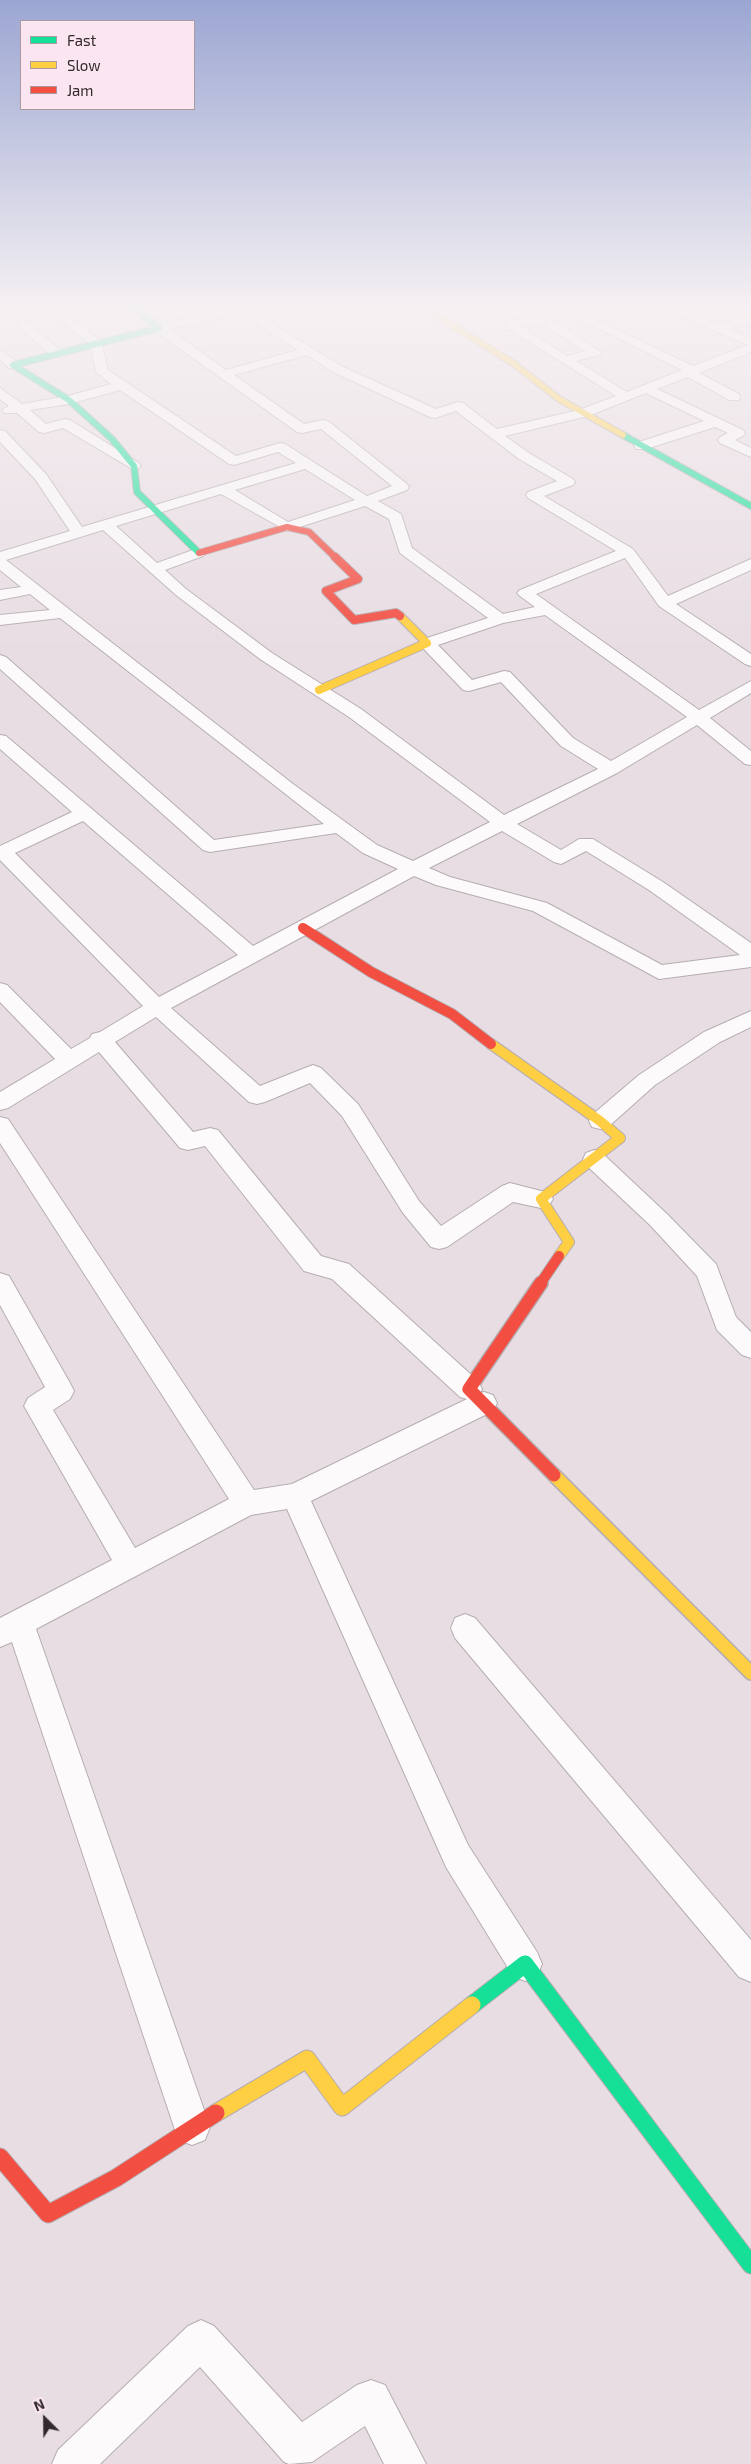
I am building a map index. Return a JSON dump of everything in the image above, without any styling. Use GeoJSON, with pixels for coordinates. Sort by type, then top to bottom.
{"type":"FeatureCollection","features":[{"type":"Feature","properties":{"kind":"street"},"geometry":{"type":"LineString","coordinates":[[36,423],[44,429]]}},
{"type":"Feature","properties":{"kind":"street"},"geometry":{"type":"LineString","coordinates":[[68,423],[11,436],[79,533]]}},
{"type":"Feature","properties":{"kind":"street"},"geometry":{"type":"LineString","coordinates":[[94,423],[112,439],[134,466],[137,492],[198,553]]}},
{"type":"Feature","properties":{"kind":"street"},"geometry":{"type":"LineString","coordinates":[[178,423],[234,461],[280,447],[366,501],[396,517],[404,550],[500,619]]}},
{"type":"Feature","properties":{"kind":"street"},"geometry":{"type":"LineString","coordinates":[[154,569],[198,553],[366,501],[402,486],[322,424],[302,428],[295,423]]}},
{"type":"Feature","properties":{"kind":"street"},"geometry":{"type":"LineString","coordinates":[[480,423],[524,456],[568,482],[533,495],[628,552],[665,603],[751,661]]}},
{"type":"Feature","properties":{"kind":"street"},"geometry":{"type":"LineString","coordinates":[[495,434],[541,423]]}},
{"type":"Feature","properties":{"kind":"street"},"geometry":{"type":"LineString","coordinates":[[601,423],[751,506]]}},
{"type":"Feature","properties":{"kind":"street"},"geometry":{"type":"LineString","coordinates":[[641,446],[713,423]]}},
{"type":"Feature","properties":{"kind":"street"},"geometry":{"type":"LineString","coordinates":[[718,423],[738,434],[725,440],[751,453]]}},
{"type":"Feature","properties":{"kind":"street"},"geometry":{"type":"LineString","coordinates":[[65,424],[134,466]]}},
{"type":"Feature","properties":{"kind":"street"},"geometry":{"type":"LineString","coordinates":[[0,557],[306,464]]}},
{"type":"Feature","properties":{"kind":"street"},"geometry":{"type":"LineString","coordinates":[[224,490],[287,527],[310,532],[358,579],[326,591],[354,620],[396,613],[469,686],[504,676],[567,742],[611,769]]}},
{"type":"Feature","properties":{"kind":"street"},"geometry":{"type":"LineString","coordinates":[[106,525],[181,592],[266,656],[355,713],[504,824],[561,858],[586,843],[656,886],[751,953]]}},
{"type":"Feature","properties":{"kind":"street"},"geometry":{"type":"LineString","coordinates":[[628,552],[525,594],[698,717],[751,760]]}},
{"type":"Feature","properties":{"kind":"street"},"geometry":{"type":"LineString","coordinates":[[0,563],[370,849],[443,881],[540,907],[659,972],[751,960]]}},
{"type":"Feature","properties":{"kind":"street"},"geometry":{"type":"LineString","coordinates":[[665,603],[751,564]]}},
{"type":"Feature","properties":{"kind":"street"},"geometry":{"type":"LineString","coordinates":[[0,595],[33,589]]}},
{"type":"Feature","properties":{"kind":"street"},"geometry":{"type":"LineString","coordinates":[[319,690],[427,643],[500,619],[546,610]]}},
{"type":"Feature","properties":{"kind":"street"},"geometry":{"type":"LineString","coordinates":[[0,620],[63,613]]}},
{"type":"Feature","properties":{"kind":"street"},"geometry":{"type":"LineString","coordinates":[[0,660],[210,846],[340,827]]}},
{"type":"Feature","properties":{"kind":"street"},"geometry":{"type":"LineString","coordinates":[[0,1102],[156,1007],[412,868],[504,824],[611,769],[751,686]]}},
{"type":"Feature","properties":{"kind":"street"},"geometry":{"type":"LineString","coordinates":[[0,740],[252,956]]}},
{"type":"Feature","properties":{"kind":"street"},"geometry":{"type":"LineString","coordinates":[[84,813],[1,853],[156,1007],[257,1096],[313,1073],[350,1110],[411,1207],[438,1240],[510,1192],[541,1199],[569,1242],[476,1396],[295,1496],[247,1503],[10,1628],[192,2127]]}},
{"type":"Feature","properties":{"kind":"street"},"geometry":{"type":"LineString","coordinates":[[303,928],[371,972],[452,1014],[508,1057],[600,1121],[620,1138],[541,1199]]}},
{"type":"Feature","properties":{"kind":"street"},"geometry":{"type":"LineString","coordinates":[[0,990],[68,1060]]}},
{"type":"Feature","properties":{"kind":"street"},"geometry":{"type":"LineString","coordinates":[[600,1121],[647,1080],[712,1037],[751,1018]]}},
{"type":"Feature","properties":{"kind":"street"},"geometry":{"type":"LineString","coordinates":[[100,1040],[188,1142],[210,1136],[313,1264],[340,1271],[476,1396],[751,1673]]}},
{"type":"Feature","properties":{"kind":"street"},"geometry":{"type":"LineString","coordinates":[[0,1125],[247,1503]]}},
{"type":"Feature","properties":{"kind":"street"},"geometry":{"type":"LineString","coordinates":[[594,1159],[658,1220],[707,1271],[726,1323],[751,1348]]}},
{"type":"Feature","properties":{"kind":"street"},"geometry":{"type":"LineString","coordinates":[[0,1283],[61,1391],[37,1406],[130,1565]]}},
{"type":"Feature","properties":{"kind":"street"},"geometry":{"type":"LineString","coordinates":[[295,1496],[457,1856],[525,1964],[751,2265]]}},
{"type":"Feature","properties":{"kind":"street"},"geometry":{"type":"LineString","coordinates":[[465,1628],[751,1965]]}},
{"type":"Feature","properties":{"kind":"street"},"geometry":{"type":"LineString","coordinates":[[0,2157],[48,2214],[116,2178],[192,2127],[307,2059],[342,2107],[525,1964]]}},
{"type":"Feature","properties":{"kind":"street"},"geometry":{"type":"LineString","coordinates":[[72,2464],[201,2339],[298,2448],[371,2398],[406,2464]]}},
{"type":"Feature","properties":{"kind":"traffic: fast"},"geometry":{"type":"LineString","coordinates":[[94,423],[112,439],[134,466],[137,492],[199,553]]}},
{"type":"Feature","properties":{"kind":"traffic: fast"},"geometry":{"type":"LineString","coordinates":[[623,435],[751,506]]}},
{"type":"Feature","properties":{"kind":"traffic: fast"},"geometry":{"type":"LineString","coordinates":[[472,2005],[525,1964],[751,2265]]}},
{"type":"Feature","properties":{"kind":"traffic: slow"},"geometry":{"type":"LineString","coordinates":[[602,423],[623,435]]}},
{"type":"Feature","properties":{"kind":"traffic: slow"},"geometry":{"type":"LineString","coordinates":[[319,690],[427,643],[400,616]]}},
{"type":"Feature","properties":{"kind":"traffic: slow"},"geometry":{"type":"LineString","coordinates":[[491,1044],[600,1121],[620,1138],[541,1199],[569,1242],[559,1256]]}},
{"type":"Feature","properties":{"kind":"traffic: slow"},"geometry":{"type":"LineString","coordinates":[[554,1475],[751,1673]]}},
{"type":"Feature","properties":{"kind":"traffic: slow"},"geometry":{"type":"LineString","coordinates":[[216,2113],[307,2059],[342,2107],[472,2005]]}},
{"type":"Feature","properties":{"kind":"traffic: jam"},"geometry":{"type":"LineString","coordinates":[[199,553],[287,527],[309,532],[358,579],[326,591],[354,620],[396,613],[400,616]]}},
{"type":"Feature","properties":{"kind":"traffic: jam"},"geometry":{"type":"LineString","coordinates":[[303,928],[371,972],[452,1014],[491,1044]]}},
{"type":"Feature","properties":{"kind":"traffic: jam"},"geometry":{"type":"LineString","coordinates":[[554,1475],[469,1389],[559,1256]]}},
{"type":"Feature","properties":{"kind":"traffic: jam"},"geometry":{"type":"LineString","coordinates":[[0,2157],[48,2214],[116,2178],[216,2113]]}}]}
